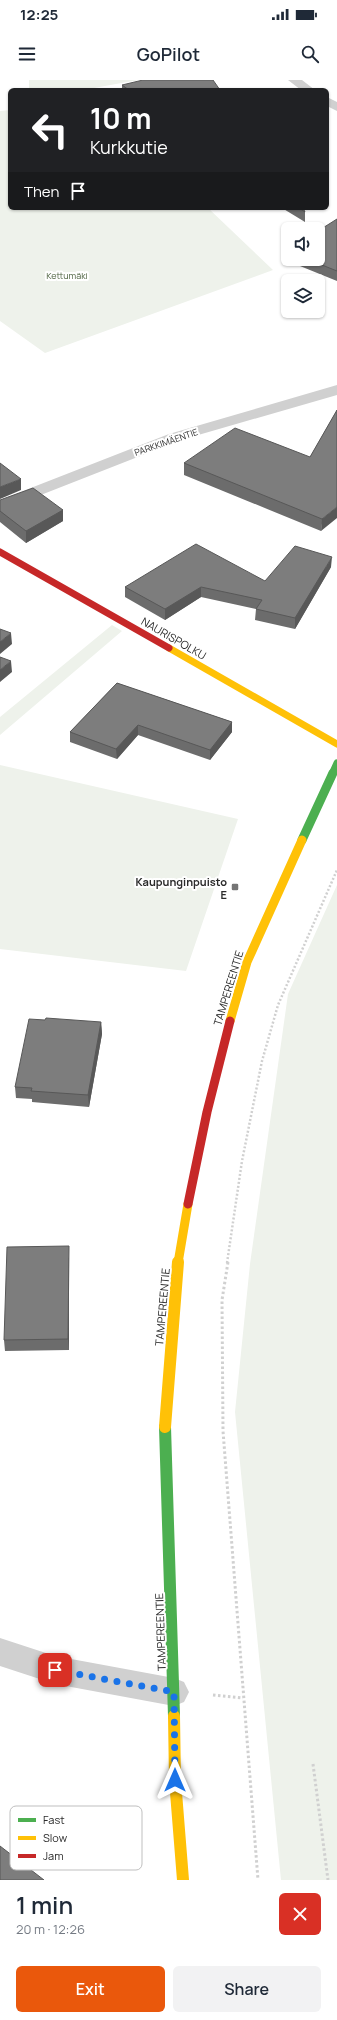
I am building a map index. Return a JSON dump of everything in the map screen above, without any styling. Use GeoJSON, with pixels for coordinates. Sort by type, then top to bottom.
{"type":"FeatureCollection","features":[{"type":"Feature","properties":{"kind":"main road","name":"NAURISPOLKU"},"geometry":{"type":"LineString","coordinates":[[0,552],[337,744]]}},
{"type":"Feature","properties":{"kind":"main road","name":"TAMPEREENTIE"},"geometry":{"type":"LineString","coordinates":[[183,1880],[175,1780],[174,1692],[165,1417],[176,1276],[196,1159],[216,1071],[247,962],[337,763]]}},
{"type":"Feature","properties":{"kind":"street"},"geometry":{"type":"LineString","coordinates":[[294,80],[306,88]]}},
{"type":"Feature","properties":{"kind":"street","name":"PARKKIMÄENTIE"},"geometry":{"type":"LineString","coordinates":[[0,506],[175,437],[337,390]]}},
{"type":"Feature","properties":{"kind":"street"},"geometry":{"type":"LineString","coordinates":[[0,1652],[55,1670],[174,1692]]}},
{"type":"Feature","properties":{"kind":"path"},"geometry":{"type":"LineString","coordinates":[[258,1880],[223,1431],[222,1300],[242,1161],[262,1061],[278,1005],[337,870]]}},
{"type":"Feature","properties":{"kind":"path"},"geometry":{"type":"LineString","coordinates":[[314,1764],[328,1880]]}},
{"type":"Feature","properties":{"kind":"green space"},"geometry":{"type":"Polygon","coordinates":[[[29,80],[138,80],[94,88],[29,88],[29,80]]]}},
{"type":"Feature","properties":{"kind":"green space","name":"Kettumäki"},"geometry":{"type":"Polygon","coordinates":[[[8,110],[8,210],[210,210],[273,270],[45,353],[0,321],[0,111],[8,110]]]}},
{"type":"Feature","properties":{"kind":"green space"},"geometry":{"type":"Polygon","coordinates":[[[112,625],[122,631],[0,735],[0,717],[112,625]]]}},
{"type":"Feature","properties":{"kind":"green space"},"geometry":{"type":"Polygon","coordinates":[[[0,765],[238,819],[186,971],[0,949],[0,765]]]}},
{"type":"Feature","properties":{"kind":"green space"},"geometry":{"type":"Polygon","coordinates":[[[337,885],[337,1880],[281,1880],[235,1412],[250,1264],[288,994],[337,885]]]}},
{"type":"Feature","properties":{"kind":"building"},"geometry":{"type":"Polygon","coordinates":[[[143,80],[213,80],[219,88],[126,88],[122,85],[143,80]]]}},
{"type":"Feature","properties":{"kind":"building"},"geometry":{"type":"Polygon","coordinates":[[[337,219],[337,271],[324,266],[325,227],[337,219]]]}},
{"type":"Feature","properties":{"kind":"building"},"geometry":{"type":"Polygon","coordinates":[[[337,410],[337,507],[322,519],[184,463],[235,428],[310,457],[337,410]]]}},
{"type":"Feature","properties":{"kind":"building"},"geometry":{"type":"Polygon","coordinates":[[[0,463],[21,479],[0,487],[0,463]]]}},
{"type":"Feature","properties":{"kind":"building"},"geometry":{"type":"Polygon","coordinates":[[[33,488],[63,510],[26,531],[0,511],[0,500],[33,488]]]}},
{"type":"Feature","properties":{"kind":"building"},"geometry":{"type":"Polygon","coordinates":[[[196,544],[265,581],[295,546],[332,557],[295,618],[256,609],[262,600],[201,587],[165,609],[125,587],[196,544]]]}},
{"type":"Feature","properties":{"kind":"building"},"geometry":{"type":"Polygon","coordinates":[[[0,629],[11,633],[0,642],[0,629]]]}},
{"type":"Feature","properties":{"kind":"building"},"geometry":{"type":"Polygon","coordinates":[[[0,657],[11,661],[0,670],[0,657]]]}},
{"type":"Feature","properties":{"kind":"building"},"geometry":{"type":"Polygon","coordinates":[[[117,683],[232,722],[210,750],[138,725],[116,749],[70,732],[117,683]]]}},
{"type":"Feature","properties":{"kind":"building"},"geometry":{"type":"Polygon","coordinates":[[[46,1018],[101,1022],[88,1095],[31,1091],[32,1088],[15,1087],[29,1019],[45,1020],[46,1018]]]}},
{"type":"Feature","properties":{"kind":"building"},"geometry":{"type":"Polygon","coordinates":[[[69,1246],[68,1339],[4,1340],[7,1247],[69,1246]]]}},
{"type":"Feature","properties":{"kind":"building"},"geometry":{"type":"Polygon","coordinates":[[[0,1846],[10,1854],[10,1870],[31,1870],[44,1880],[0,1880],[0,1846]]]}},
{"type":"Feature","properties":{"kind":"traffic: fast"},"geometry":{"type":"LineString","coordinates":[[302,840],[337,763]]}},
{"type":"Feature","properties":{"kind":"traffic: fast"},"geometry":{"type":"LineString","coordinates":[[165,1427],[174,1716]]}},
{"type":"Feature","properties":{"kind":"traffic: slow"},"geometry":{"type":"LineString","coordinates":[[169,648],[337,744]]}},
{"type":"Feature","properties":{"kind":"traffic: slow"},"geometry":{"type":"LineString","coordinates":[[230,1021],[247,962],[302,840]]}},
{"type":"Feature","properties":{"kind":"traffic: slow"},"geometry":{"type":"LineString","coordinates":[[165,1427],[176,1276],[188,1204]]}},
{"type":"Feature","properties":{"kind":"traffic: slow"},"geometry":{"type":"LineString","coordinates":[[174,1716],[175,1780],[183,1880]]}},
{"type":"Feature","properties":{"kind":"traffic: jam"},"geometry":{"type":"LineString","coordinates":[[0,552],[169,648]]}},
{"type":"Feature","properties":{"kind":"traffic: jam"},"geometry":{"type":"LineString","coordinates":[[188,1204],[207,1112],[230,1021]]}},
{"type":"Feature","properties":{"kind":"place","name":"Kaupunginpuisto E"},"geometry":{"type":"Point","coordinates":[235,887]}},
{"type":"Feature","properties":{"kind":"route"},"geometry":{"type":"LineString","coordinates":[[55,1670],[174,1692],[175,1780]]}}]}
